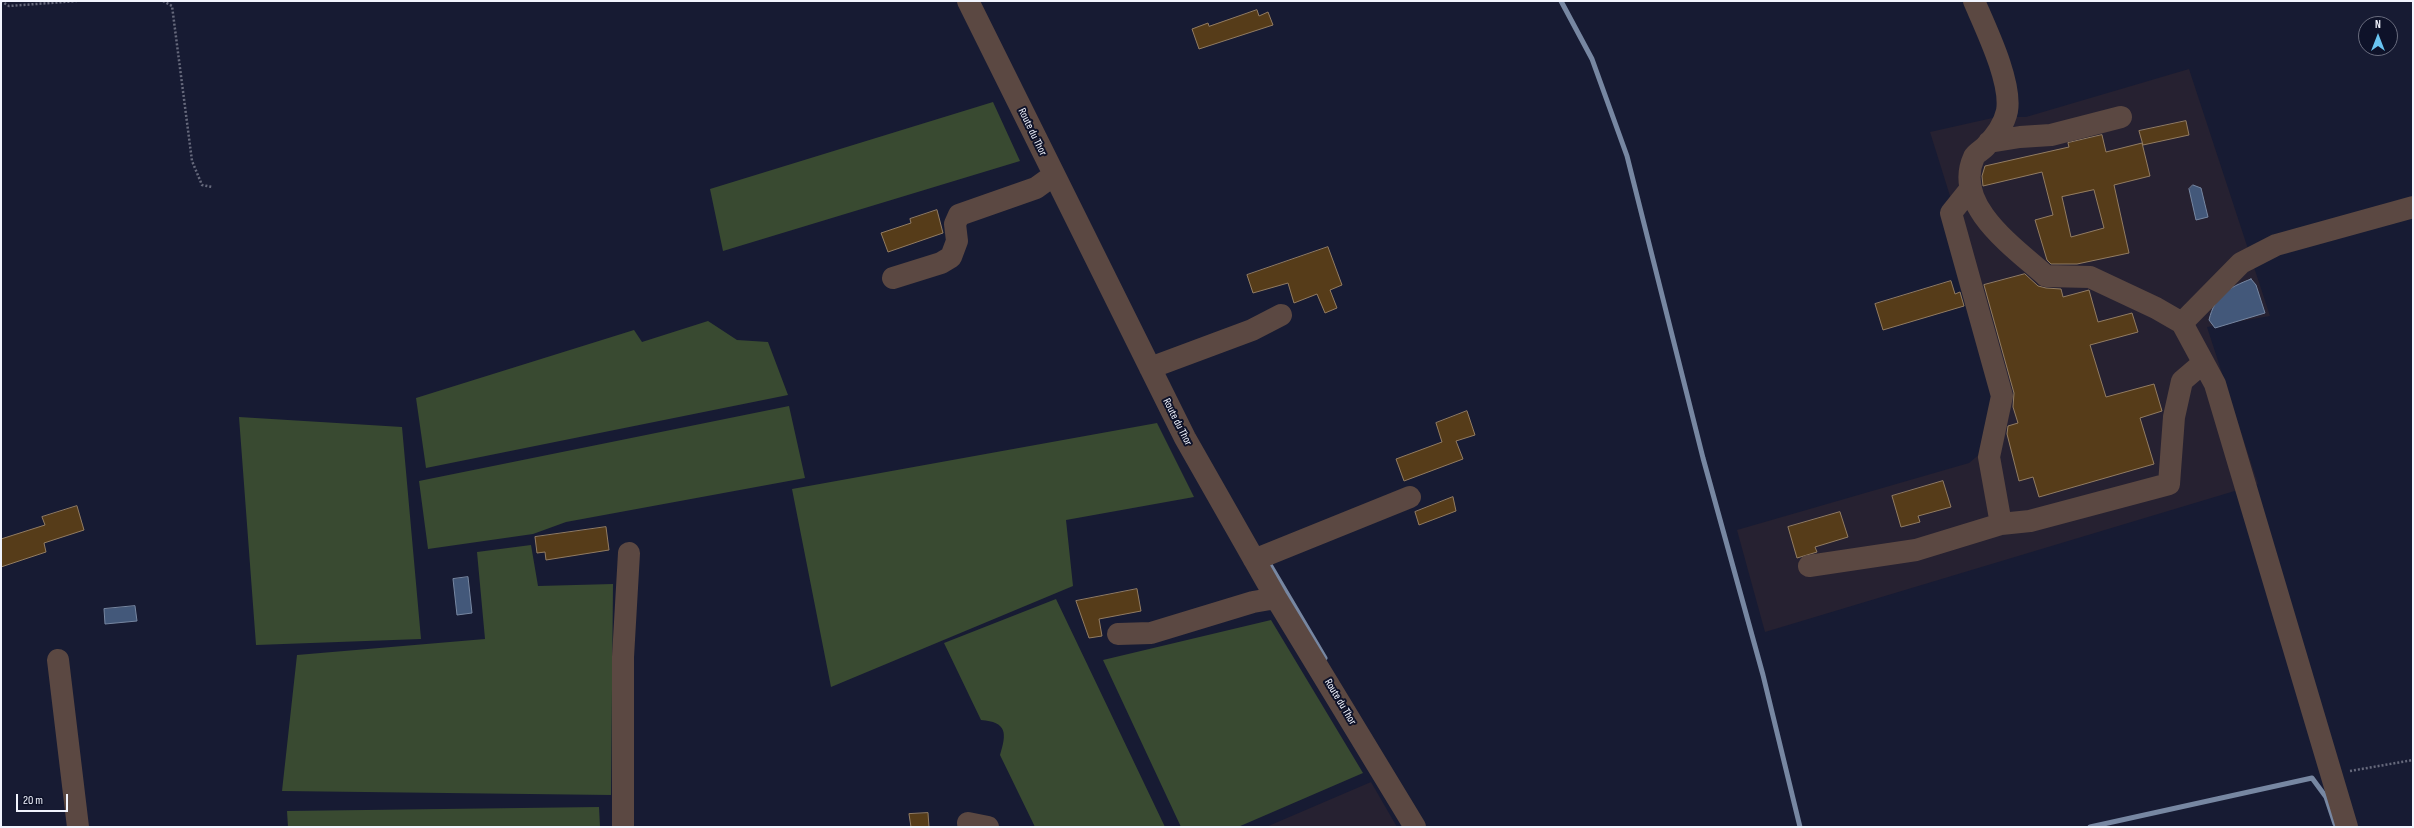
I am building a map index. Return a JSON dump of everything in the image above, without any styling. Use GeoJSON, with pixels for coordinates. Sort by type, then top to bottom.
{"type":"FeatureCollection","features":[{"type":"Feature","properties":{"kind":"street","name":"Route du Thor"},"geometry":{"type":"LineString","coordinates":[[968,1],[1185,438],[1276,598],[1415,827]]}},
{"type":"Feature","properties":{"kind":"street"},"geometry":{"type":"LineString","coordinates":[[1974,1],[2004,76],[2007,102],[2004,124],[1975,156],[1969,178],[1972,198],[1985,219],[2046,276],[2090,277],[2156,308],[2182,323],[2215,384],[2347,827]]}},
{"type":"Feature","properties":{"kind":"street"},"geometry":{"type":"LineString","coordinates":[[1989,142],[2020,137],[2051,135],[2121,118]]}},
{"type":"Feature","properties":{"kind":"street"},"geometry":{"type":"LineString","coordinates":[[893,278],[941,263],[951,257],[957,241],[955,224],[959,215],[1036,188],[1054,175]]}},
{"type":"Feature","properties":{"kind":"street"},"geometry":{"type":"LineString","coordinates":[[1971,188],[1951,213],[2002,396],[1989,457],[2001,524]]}},
{"type":"Feature","properties":{"kind":"street"},"geometry":{"type":"LineString","coordinates":[[2182,323],[2241,263],[2276,245],[2413,206]]}},
{"type":"Feature","properties":{"kind":"street"},"geometry":{"type":"LineString","coordinates":[[1150,368],[1252,330],[1281,315]]}},
{"type":"Feature","properties":{"kind":"street"},"geometry":{"type":"LineString","coordinates":[[1809,566],[1916,550],[2001,524],[2030,520],[2169,484],[2174,417],[2182,380],[2203,363]]}},
{"type":"Feature","properties":{"kind":"street"},"geometry":{"type":"LineString","coordinates":[[1254,560],[1410,497]]}},
{"type":"Feature","properties":{"kind":"street"},"geometry":{"type":"LineString","coordinates":[[623,827],[623,657],[629,553]]}},
{"type":"Feature","properties":{"kind":"street"},"geometry":{"type":"LineString","coordinates":[[1118,634],[1151,633],[1253,602],[1276,598]]}},
{"type":"Feature","properties":{"kind":"street"},"geometry":{"type":"LineString","coordinates":[[58,660],[78,827]]}},
{"type":"Feature","properties":{"kind":"path"},"geometry":{"type":"LineString","coordinates":[[1,1],[9,6],[77,1]]}},
{"type":"Feature","properties":{"kind":"path"},"geometry":{"type":"LineString","coordinates":[[163,1],[172,6],[192,161],[202,185],[212,187]]}},
{"type":"Feature","properties":{"kind":"path"},"geometry":{"type":"LineString","coordinates":[[2331,774],[2413,760]]}},
{"type":"Feature","properties":{"kind":"shaded area"},"geometry":{"type":"Polygon","coordinates":[[[2189,69],[2270,316],[2207,327],[2258,484],[1765,632],[1737,530],[1969,463],[2000,437],[1975,276],[1930,132],[1997,117],[2026,117],[2189,69]]]}},
{"type":"Feature","properties":{"kind":"shaded area"},"geometry":{"type":"Polygon","coordinates":[[[1371,782],[1397,827],[1266,827],[1371,782]]]}},
{"type":"Feature","properties":{"kind":"green space"},"geometry":{"type":"Polygon","coordinates":[[[993,102],[1020,161],[723,251],[710,189],[993,102]]]}},
{"type":"Feature","properties":{"kind":"green space"},"geometry":{"type":"Polygon","coordinates":[[[708,321],[737,340],[768,342],[788,395],[426,468],[416,398],[634,330],[642,342],[708,321]]]}},
{"type":"Feature","properties":{"kind":"green space"},"geometry":{"type":"Polygon","coordinates":[[[789,406],[805,478],[566,522],[533,534],[428,549],[419,481],[789,406]]]}},
{"type":"Feature","properties":{"kind":"green space"},"geometry":{"type":"Polygon","coordinates":[[[239,417],[402,427],[421,639],[256,645],[239,417]]]}},
{"type":"Feature","properties":{"kind":"green space"},"geometry":{"type":"Polygon","coordinates":[[[1157,423],[1194,497],[1066,520],[1073,586],[831,687],[792,489],[1157,423]]]}},
{"type":"Feature","properties":{"kind":"green space"},"geometry":{"type":"Polygon","coordinates":[[[531,545],[538,586],[613,584],[611,795],[282,791],[297,655],[485,639],[477,552],[531,545]]]}},
{"type":"Feature","properties":{"kind":"green space"},"geometry":{"type":"Polygon","coordinates":[[[1056,599],[1165,827],[1035,827],[1000,755],[1004,741],[1003,730],[996,723],[981,720],[944,643],[1056,599]]]}},
{"type":"Feature","properties":{"kind":"green space"},"geometry":{"type":"Polygon","coordinates":[[[1271,620],[1363,773],[1238,827],[1181,827],[1103,660],[1271,620]]]}},
{"type":"Feature","properties":{"kind":"green space"},"geometry":{"type":"Polygon","coordinates":[[[599,807],[600,827],[288,827],[287,811],[599,807]]]}},
{"type":"Feature","properties":{"kind":"water"},"geometry":{"type":"Polygon","coordinates":[[[2193,185],[2201,188],[2208,217],[2196,220],[2189,189],[2193,185]]]}},
{"type":"Feature","properties":{"kind":"water"},"geometry":{"type":"Polygon","coordinates":[[[2251,279],[2256,285],[2265,313],[2215,328],[2209,320],[2219,298],[2229,289],[2251,279]]]}},
{"type":"Feature","properties":{"kind":"water"},"geometry":{"type":"Polygon","coordinates":[[[468,577],[472,613],[457,615],[453,579],[468,577]]]}},
{"type":"Feature","properties":{"kind":"water"},"geometry":{"type":"Polygon","coordinates":[[[135,606],[137,621],[105,624],[104,609],[135,606]]]}},
{"type":"Feature","properties":{"kind":"building"},"geometry":{"type":"Polygon","coordinates":[[[1257,10],[1259,16],[1268,12],[1273,25],[1199,49],[1192,29],[1208,23],[1209,26],[1257,10]]]}},
{"type":"Feature","properties":{"kind":"building"},"geometry":{"type":"Polygon","coordinates":[[[2186,121],[2189,135],[2143,145],[2139,131],[2186,121]]]}},
{"type":"Feature","properties":{"kind":"building"},"geometry":{"type":"Polygon","coordinates":[[[2102,135],[2106,152],[2142,143],[2150,176],[2114,185],[2129,253],[2077,264],[2051,264],[2047,260],[2035,220],[2053,215],[2042,172],[1983,186],[1982,176],[1985,166],[2069,147],[2068,143],[2102,135]],[[2094,190],[2062,197],[2071,237],[2104,228],[2094,190]]]}},
{"type":"Feature","properties":{"kind":"building"},"geometry":{"type":"Polygon","coordinates":[[[937,210],[943,233],[888,252],[881,233],[911,223],[910,219],[937,210]]]}},
{"type":"Feature","properties":{"kind":"building"},"geometry":{"type":"Polygon","coordinates":[[[1328,247],[1342,285],[1330,290],[1337,308],[1325,313],[1317,294],[1294,303],[1288,283],[1253,293],[1247,275],[1328,247]]]}},
{"type":"Feature","properties":{"kind":"building"},"geometry":{"type":"Polygon","coordinates":[[[2025,274],[2038,286],[2061,289],[2063,297],[2089,290],[2098,322],[2132,313],[2138,332],[2090,345],[2106,397],[2154,384],[2162,411],[2140,418],[2154,464],[2039,497],[2033,477],[2019,481],[2007,434],[2008,426],[2018,423],[2013,407],[2014,393],[1984,285],[2025,274]]]}},
{"type":"Feature","properties":{"kind":"building"},"geometry":{"type":"Polygon","coordinates":[[[1951,281],[1955,294],[1960,292],[1964,306],[1883,330],[1875,304],[1951,281]]]}},
{"type":"Feature","properties":{"kind":"building"},"geometry":{"type":"Polygon","coordinates":[[[1467,411],[1475,435],[1456,441],[1463,459],[1404,481],[1396,459],[1442,442],[1436,423],[1467,411]]]}},
{"type":"Feature","properties":{"kind":"building"},"geometry":{"type":"Polygon","coordinates":[[[1943,481],[1951,507],[1918,516],[1920,522],[1901,527],[1892,496],[1943,481]]]}},
{"type":"Feature","properties":{"kind":"building"},"geometry":{"type":"Polygon","coordinates":[[[1453,497],[1456,511],[1419,525],[1415,512],[1453,497]]]}},
{"type":"Feature","properties":{"kind":"building"},"geometry":{"type":"Polygon","coordinates":[[[77,506],[84,530],[44,543],[46,552],[1,567],[1,539],[45,525],[42,517],[77,506]]]}},
{"type":"Feature","properties":{"kind":"building"},"geometry":{"type":"Polygon","coordinates":[[[1840,512],[1848,537],[1815,547],[1817,552],[1797,558],[1788,527],[1840,512]]]}},
{"type":"Feature","properties":{"kind":"building"},"geometry":{"type":"Polygon","coordinates":[[[606,527],[609,550],[546,560],[545,552],[537,553],[535,537],[606,527]]]}},
{"type":"Feature","properties":{"kind":"building"},"geometry":{"type":"Polygon","coordinates":[[[1137,589],[1141,611],[1099,619],[1102,636],[1089,638],[1076,601],[1137,589]]]}},
{"type":"Feature","properties":{"kind":"building"},"geometry":{"type":"Polygon","coordinates":[[[928,813],[929,827],[911,827],[909,814],[928,813]]]}},
{"type":"Feature","properties":{"kind":"waterway"},"geometry":{"type":"LineString","coordinates":[[1561,1],[1592,59],[1627,156],[1703,458],[1763,675],[1800,827]]}},
{"type":"Feature","properties":{"kind":"waterway"},"geometry":{"type":"LineString","coordinates":[[1269,563],[1325,658]]}},
{"type":"Feature","properties":{"kind":"waterway"},"geometry":{"type":"LineString","coordinates":[[2090,827],[2312,778],[2326,797],[2335,824]]}}]}
